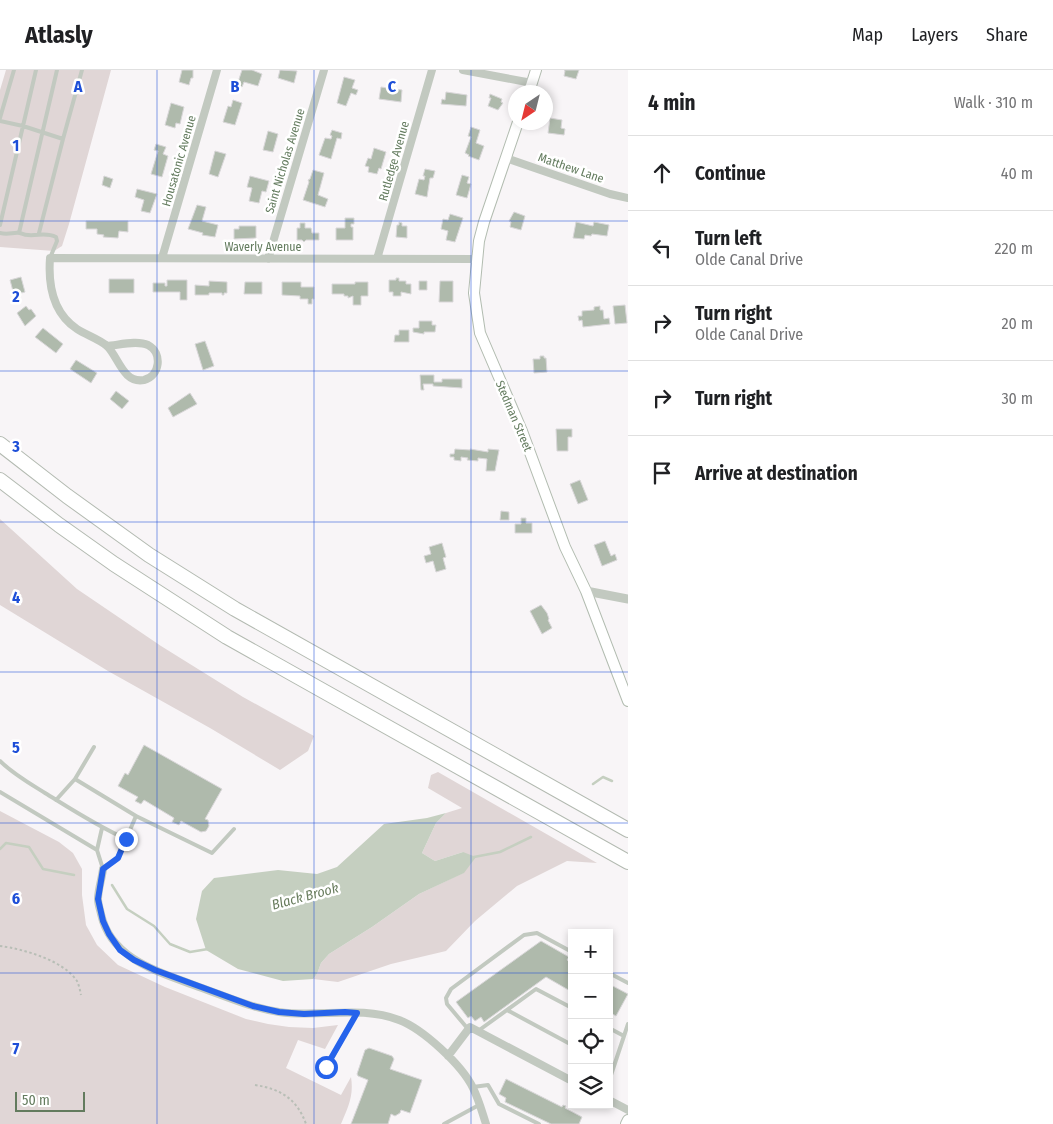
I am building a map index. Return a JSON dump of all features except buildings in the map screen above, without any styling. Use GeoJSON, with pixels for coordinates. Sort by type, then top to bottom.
{"type":"FeatureCollection","features":[{"type":"Feature","properties":{"kind":"highway"},"geometry":{"type":"LineString","coordinates":[[0,444],[149,556],[220,601],[628,830]]}},
{"type":"Feature","properties":{"kind":"highway"},"geometry":{"type":"LineString","coordinates":[[0,480],[114,564],[220,633],[628,862]]}},
{"type":"Feature","properties":{"kind":"main road"},"geometry":{"type":"LineString","coordinates":[[532,85],[536,70]]}},
{"type":"Feature","properties":{"kind":"main road","name":"Stedman Street"},"geometry":{"type":"LineString","coordinates":[[515,130],[484,222],[476,259],[474,293],[480,333],[522,432],[565,547],[586,591],[628,701]]}},
{"type":"Feature","properties":{"kind":"main road"},"geometry":{"type":"LineString","coordinates":[[626,1124],[628,1120]]}},
{"type":"Feature","properties":{"kind":"street","name":"Housatonic Avenue"},"geometry":{"type":"LineString","coordinates":[[162,258],[218,70]]}},
{"type":"Feature","properties":{"kind":"street","name":"Saint Nicholas Avenue"},"geometry":{"type":"LineString","coordinates":[[268,259],[324,70]]}},
{"type":"Feature","properties":{"kind":"street","name":"Rutledge Avenue"},"geometry":{"type":"LineString","coordinates":[[377,259],[432,70]]}},
{"type":"Feature","properties":{"kind":"street"},"geometry":{"type":"LineString","coordinates":[[463,70],[520,85]]}},
{"type":"Feature","properties":{"kind":"street","name":"Matthew Lane"},"geometry":{"type":"LineString","coordinates":[[506,158],[610,194],[628,198]]}},
{"type":"Feature","properties":{"kind":"street","name":"Waverly Avenue"},"geometry":{"type":"LineString","coordinates":[[50,258],[476,259]]}},
{"type":"Feature","properties":{"kind":"street"},"geometry":{"type":"LineString","coordinates":[[50,258],[50,284],[58,309],[65,319],[75,328],[107,346],[125,373],[131,378],[143,380],[150,377],[156,371],[157,355],[153,348],[146,344],[107,346]]}},
{"type":"Feature","properties":{"kind":"street"},"geometry":{"type":"LineString","coordinates":[[586,591],[628,599]]}},
{"type":"Feature","properties":{"kind":"street"},"geometry":{"type":"LineString","coordinates":[[103,869],[98,899],[103,921],[120,950],[134,960],[155,970],[253,1006],[279,1012],[304,1014],[345,1012],[374,1014],[400,1020],[437,1044],[448,1056],[473,1087],[486,1124]]}},
{"type":"Feature","properties":{"kind":"street"},"geometry":{"type":"LineString","coordinates":[[448,1056],[470,1027],[568,1079]]}},
{"type":"Feature","properties":{"kind":"street"},"geometry":{"type":"LineString","coordinates":[[613,1102],[628,1110]]}},
{"type":"Feature","properties":{"kind":"lane"},"geometry":{"type":"LineString","coordinates":[[14,70],[0,119],[63,140]]}},
{"type":"Feature","properties":{"kind":"lane"},"geometry":{"type":"LineString","coordinates":[[0,225],[36,70]]}},
{"type":"Feature","properties":{"kind":"lane"},"geometry":{"type":"LineString","coordinates":[[19,233],[57,70]]}},
{"type":"Feature","properties":{"kind":"lane"},"geometry":{"type":"LineString","coordinates":[[39,233],[82,70]]}},
{"type":"Feature","properties":{"kind":"lane"},"geometry":{"type":"LineString","coordinates":[[0,233],[8,235],[19,233],[30,235],[39,233],[51,234],[57,239],[50,258]]}},
{"type":"Feature","properties":{"kind":"lane"},"geometry":{"type":"LineString","coordinates":[[56,800],[75,779],[94,747]]}},
{"type":"Feature","properties":{"kind":"lane"},"geometry":{"type":"LineString","coordinates":[[0,761],[20,777],[56,800],[102,828],[126,839]]}},
{"type":"Feature","properties":{"kind":"lane"},"geometry":{"type":"LineString","coordinates":[[75,779],[136,816],[212,853],[234,829]]}},
{"type":"Feature","properties":{"kind":"lane"},"geometry":{"type":"LineString","coordinates":[[0,792],[97,850]]}},
{"type":"Feature","properties":{"kind":"lane"},"geometry":{"type":"LineString","coordinates":[[102,828],[97,850],[103,869],[118,858],[136,816]]}},
{"type":"Feature","properties":{"kind":"lane"},"geometry":{"type":"LineString","coordinates":[[468,1030],[447,1004],[446,998],[451,989],[524,936],[537,934],[568,950]]}},
{"type":"Feature","properties":{"kind":"lane"},"geometry":{"type":"LineString","coordinates":[[612,974],[628,983]]}},
{"type":"Feature","properties":{"kind":"lane"},"geometry":{"type":"LineString","coordinates":[[478,1031],[536,989],[568,1006]]}},
{"type":"Feature","properties":{"kind":"lane"},"geometry":{"type":"LineString","coordinates":[[507,1010],[568,1042]]}},
{"type":"Feature","properties":{"kind":"lane"},"geometry":{"type":"LineString","coordinates":[[326,1067],[357,1013]]}},
{"type":"Feature","properties":{"kind":"lane"},"geometry":{"type":"LineString","coordinates":[[614,1067],[628,1024]]}},
{"type":"Feature","properties":{"kind":"lane"},"geometry":{"type":"LineString","coordinates":[[613,1030],[624,1036]]}},
{"type":"Feature","properties":{"kind":"lane"},"geometry":{"type":"LineString","coordinates":[[473,1087],[488,1085],[499,1104],[539,1124]]}},
{"type":"Feature","properties":{"kind":"lane"},"geometry":{"type":"LineString","coordinates":[[444,1124],[479,1104]]}},
{"type":"Feature","properties":{"kind":"path"},"geometry":{"type":"LineString","coordinates":[[0,946],[27,950],[67,970],[76,980],[81,995]]}},
{"type":"Feature","properties":{"kind":"path"},"geometry":{"type":"LineString","coordinates":[[255,1085],[272,1088],[283,1094],[296,1106],[306,1124]]}},
{"type":"Feature","properties":{"kind":"shaded area"},"geometry":{"type":"Polygon","coordinates":[[[6,70],[111,70],[69,224],[62,246],[54,251],[0,247],[0,90],[6,70]]]}},
{"type":"Feature","properties":{"kind":"shaded area"},"geometry":{"type":"Polygon","coordinates":[[[0,519],[77,589],[161,646],[243,697],[314,736],[308,751],[280,770],[108,671],[0,605],[0,519]]]}},
{"type":"Feature","properties":{"kind":"shaded area"},"geometry":{"type":"Polygon","coordinates":[[[438,772],[597,863],[567,861],[517,886],[475,921],[446,951],[391,964],[338,982],[313,979],[321,963],[329,954],[419,894],[463,873],[463,852],[435,861],[422,853],[436,823],[446,813],[462,808],[428,788],[431,775],[438,772]]]}},
{"type":"Feature","properties":{"kind":"shaded area"},"geometry":{"type":"Polygon","coordinates":[[[0,811],[59,842],[73,853],[82,869],[82,895],[86,925],[97,945],[118,965],[165,987],[246,1019],[289,1027],[313,1028],[338,1025],[325,1049],[298,1040],[286,1068],[341,1095],[351,1077],[351,1096],[341,1124],[0,1124],[0,811]]]}},
{"type":"Feature","properties":{"kind":"water"},"geometry":{"type":"Polygon","coordinates":[[[446,813],[436,823],[422,853],[435,861],[463,852],[476,857],[464,873],[419,894],[329,954],[321,963],[313,979],[283,981],[238,969],[206,950],[196,919],[202,891],[214,878],[278,870],[317,874],[337,867],[384,824],[427,818],[446,813]]]}},
{"type":"Feature","properties":{"kind":"waterway","name":"Black Brook"},"geometry":{"type":"LineString","coordinates":[[593,784],[603,777],[612,781]]}},
{"type":"Feature","properties":{"kind":"waterway","name":"Black Brook"},"geometry":{"type":"LineString","coordinates":[[474,857],[500,852],[531,837]]}},
{"type":"Feature","properties":{"kind":"waterway","name":"Black Brook"},"geometry":{"type":"LineString","coordinates":[[0,849],[6,843],[29,847],[43,869],[74,875]]}},
{"type":"Feature","properties":{"kind":"waterway","name":"Black Brook"},"geometry":{"type":"LineString","coordinates":[[112,885],[127,909],[154,926],[170,944],[190,952],[208,949]]}},
{"type":"Feature","properties":{"kind":"route"},"geometry":{"type":"LineString","coordinates":[[126,839],[118,858],[103,869],[98,899],[103,921],[120,950],[134,960],[155,970],[253,1006],[279,1012],[304,1014],[357,1013],[326,1067]]}}]}
